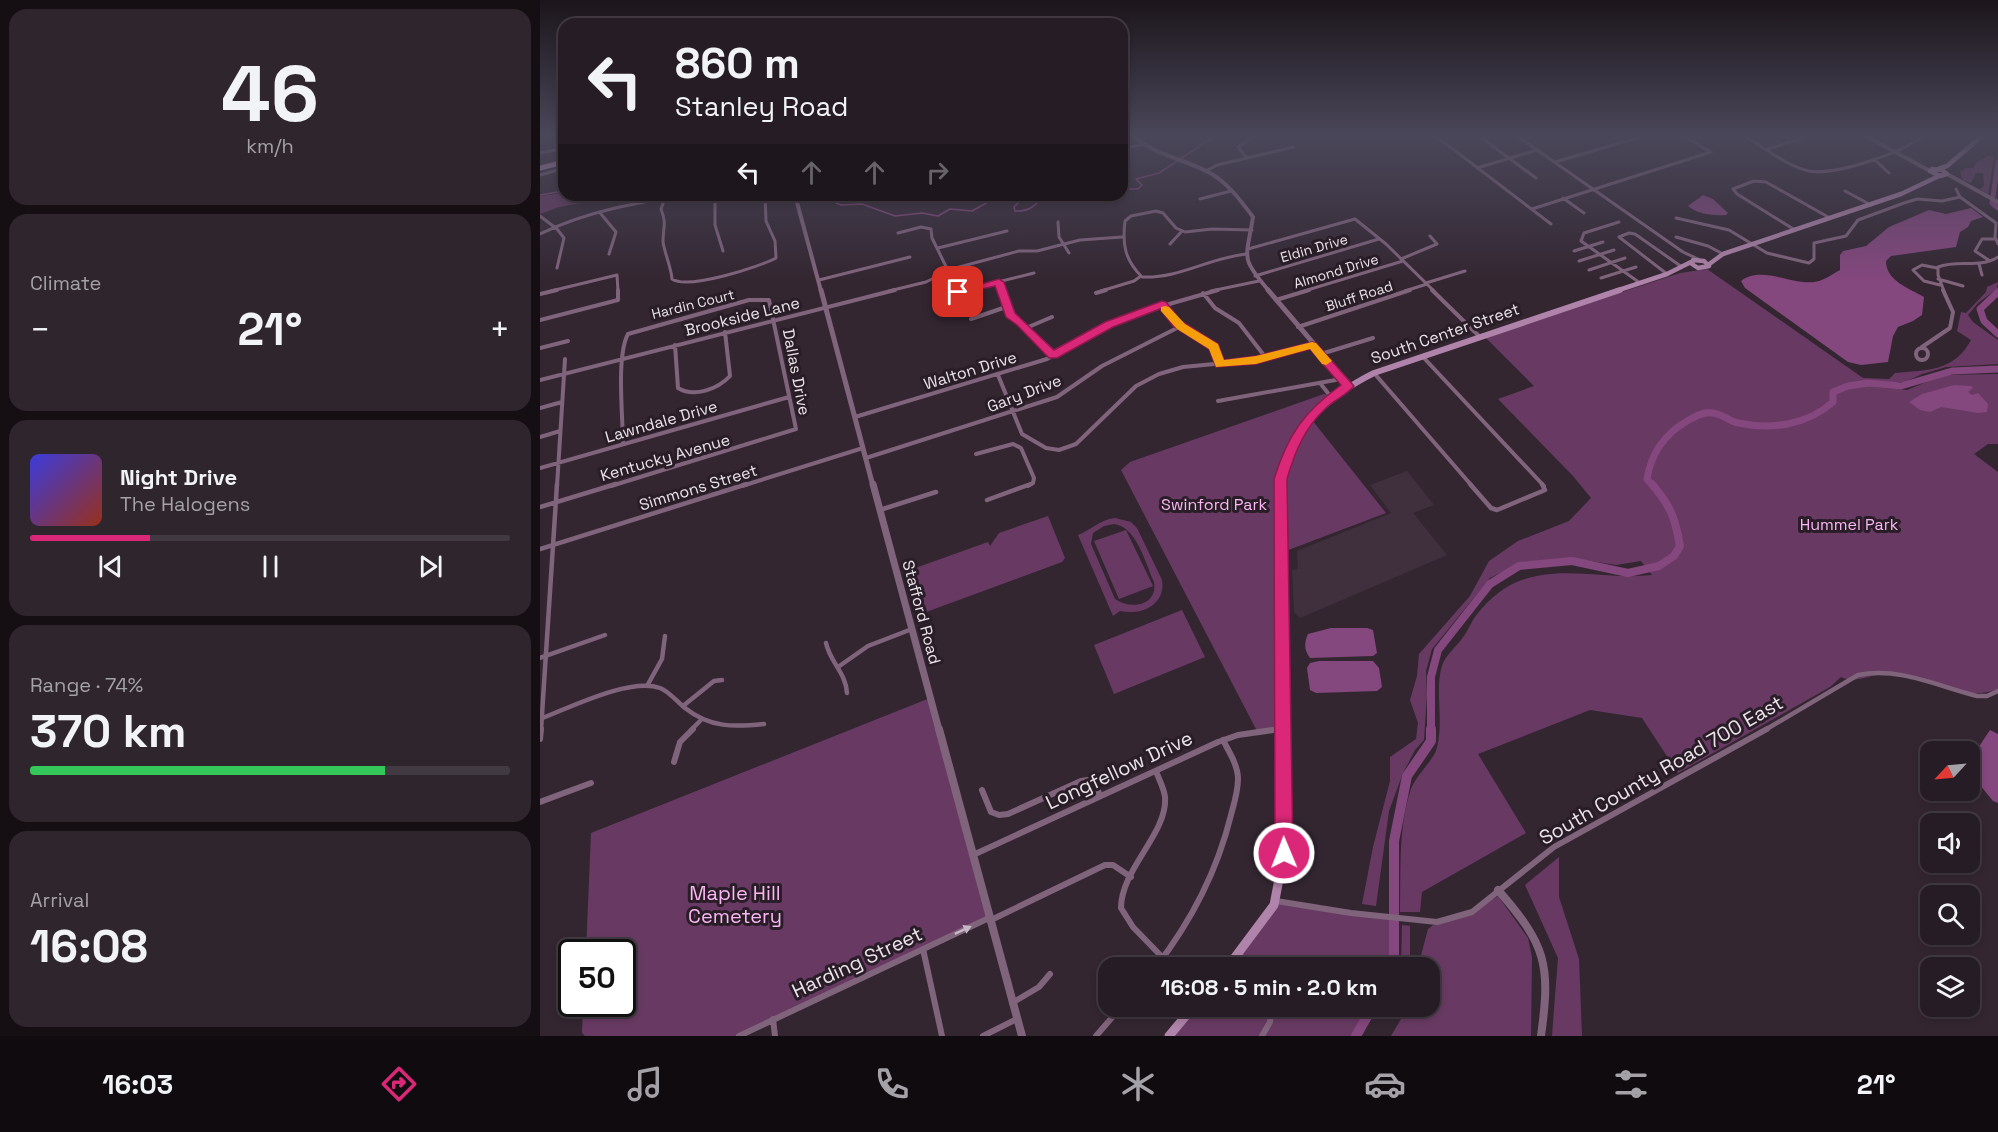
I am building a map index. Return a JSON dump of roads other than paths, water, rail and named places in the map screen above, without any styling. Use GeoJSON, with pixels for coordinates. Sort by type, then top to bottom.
{"type":"FeatureCollection","features":[{"type":"Feature","properties":{"kind":"main road"},"geometry":{"type":"LineString","coordinates":[[1700,260],[1907,192],[1920,184]]}},
{"type":"Feature","properties":{"kind":"main road"},"geometry":{"type":"LineString","coordinates":[[1700,260],[1708,265],[1724,254]]}},
{"type":"Feature","properties":{"kind":"main road","name":"South Center Street"},"geometry":{"type":"LineString","coordinates":[[1236,957],[1276,901],[1284,853],[1281,479],[1294,440],[1311,416],[1331,398],[1348,386],[1374,373],[1667,274],[1700,260]]}},
{"type":"Feature","properties":{"kind":"main road"},"geometry":{"type":"LineString","coordinates":[[1691,262],[1700,268]]}},
{"type":"Feature","properties":{"kind":"main road","name":"South Center Street"},"geometry":{"type":"LineString","coordinates":[[1667,274],[1706,268],[1708,265]]}},
{"type":"Feature","properties":{"kind":"main road"},"geometry":{"type":"LineString","coordinates":[[1169,1036],[1185,1017]]}},
{"type":"Feature","properties":{"kind":"street"},"geometry":{"type":"LineString","coordinates":[[1223,184],[1253,217],[1247,264],[1348,386]]}},
{"type":"Feature","properties":{"kind":"street"},"geometry":{"type":"LineString","coordinates":[[1499,184],[1551,224]]}},
{"type":"Feature","properties":{"kind":"street"},"geometry":{"type":"LineString","coordinates":[[1586,184],[1683,252],[1700,260]]}},
{"type":"Feature","properties":{"kind":"street"},"geometry":{"type":"LineString","coordinates":[[1532,209],[1603,184]]}},
{"type":"Feature","properties":{"kind":"street"},"geometry":{"type":"LineString","coordinates":[[1742,184],[1735,187],[1734,192],[1795,230]]}},
{"type":"Feature","properties":{"kind":"street"},"geometry":{"type":"LineString","coordinates":[[1770,184],[1830,218]]}},
{"type":"Feature","properties":{"kind":"street"},"geometry":{"type":"LineString","coordinates":[[1963,185],[1998,202]]}},
{"type":"Feature","properties":{"kind":"street"},"geometry":{"type":"LineString","coordinates":[[1956,189],[1960,197],[1996,223],[1998,244]]}},
{"type":"Feature","properties":{"kind":"street"},"geometry":{"type":"LineString","coordinates":[[1200,199],[1231,191]]}},
{"type":"Feature","properties":{"kind":"street"},"geometry":{"type":"LineString","coordinates":[[1845,191],[1878,212]]}},
{"type":"Feature","properties":{"kind":"street"},"geometry":{"type":"LineString","coordinates":[[1676,218],[1729,230],[1771,255],[1809,263],[1814,259],[1814,243],[1846,236],[1856,221],[1917,199],[1938,201],[1960,197]]}},
{"type":"Feature","properties":{"kind":"street"},"geometry":{"type":"LineString","coordinates":[[1563,198],[1584,213]]}},
{"type":"Feature","properties":{"kind":"street"},"geometry":{"type":"LineString","coordinates":[[540,234],[554,226],[643,201]]}},
{"type":"Feature","properties":{"kind":"street"},"geometry":{"type":"LineString","coordinates":[[664,201],[661,209],[666,221],[663,240],[672,279],[678,283],[689,283],[772,261],[778,254],[775,241],[766,223],[765,201]]}},
{"type":"Feature","properties":{"kind":"street"},"geometry":{"type":"LineString","coordinates":[[715,201],[715,225],[723,250]]}},
{"type":"Feature","properties":{"kind":"street","name":"Stafford Road"},"geometry":{"type":"LineString","coordinates":[[797,201],[1022,1036]]}},
{"type":"Feature","properties":{"kind":"street"},"geometry":{"type":"LineString","coordinates":[[1141,276],[1125,255],[1122,237],[1127,218],[1149,211],[1161,212],[1176,228],[1182,231],[1252,230]]}},
{"type":"Feature","properties":{"kind":"street"},"geometry":{"type":"LineString","coordinates":[[601,214],[616,232],[609,254]]}},
{"type":"Feature","properties":{"kind":"street"},"geometry":{"type":"LineString","coordinates":[[540,216],[561,232],[565,241],[557,268]]}},
{"type":"Feature","properties":{"kind":"street"},"geometry":{"type":"LineString","coordinates":[[1096,293],[1134,281],[1141,276],[1157,277],[1355,219],[1402,260],[1480,337]]}},
{"type":"Feature","properties":{"kind":"street"},"geometry":{"type":"LineString","coordinates":[[1059,222],[1058,234],[1069,253]]}},
{"type":"Feature","properties":{"kind":"street"},"geometry":{"type":"LineString","coordinates":[[1619,222],[1584,233],[1581,241],[1640,283]]}},
{"type":"Feature","properties":{"kind":"street"},"geometry":{"type":"LineString","coordinates":[[898,233],[921,227],[929,228],[958,292],[1034,273]]}},
{"type":"Feature","properties":{"kind":"street"},"geometry":{"type":"LineString","coordinates":[[938,248],[1007,231]]}},
{"type":"Feature","properties":{"kind":"street"},"geometry":{"type":"LineString","coordinates":[[1170,244],[1182,231]]}},
{"type":"Feature","properties":{"kind":"street"},"geometry":{"type":"LineString","coordinates":[[1667,274],[1619,239],[1620,236],[1628,233],[1635,234],[1682,267]]}},
{"type":"Feature","properties":{"kind":"street","name":"Almond Drive"},"geometry":{"type":"LineString","coordinates":[[1276,301],[1402,260],[1437,244],[1430,236]]}},
{"type":"Feature","properties":{"kind":"street","name":"Brookside Lane"},"geometry":{"type":"LineString","coordinates":[[540,380],[931,280],[948,270],[1015,252],[1037,250],[1091,238],[1122,237]]}},
{"type":"Feature","properties":{"kind":"street"},"geometry":{"type":"LineString","coordinates":[[1676,237],[1712,247],[1724,254]]}},
{"type":"Feature","properties":{"kind":"street"},"geometry":{"type":"LineString","coordinates":[[1990,261],[1975,250],[1982,238],[1996,239]]}},
{"type":"Feature","properties":{"kind":"street","name":"Eldin Drive"},"geometry":{"type":"LineString","coordinates":[[1257,278],[1379,239]]}},
{"type":"Feature","properties":{"kind":"street"},"geometry":{"type":"LineString","coordinates":[[1574,252],[1603,242]]}},
{"type":"Feature","properties":{"kind":"street"},"geometry":{"type":"LineString","coordinates":[[1579,261],[1614,250]]}},
{"type":"Feature","properties":{"kind":"street"},"geometry":{"type":"LineString","coordinates":[[1683,252],[1691,262]]}},
{"type":"Feature","properties":{"kind":"street"},"geometry":{"type":"LineString","coordinates":[[819,280],[910,257]]}},
{"type":"Feature","properties":{"kind":"street"},"geometry":{"type":"LineString","coordinates":[[1940,285],[1926,282],[1916,276],[1913,270],[1922,265],[1938,268],[1951,262],[1979,264],[1998,257]]}},
{"type":"Feature","properties":{"kind":"street"},"geometry":{"type":"LineString","coordinates":[[1589,270],[1625,258]]}},
{"type":"Feature","properties":{"kind":"street"},"geometry":{"type":"LineString","coordinates":[[1979,264],[1982,275]]}},
{"type":"Feature","properties":{"kind":"street"},"geometry":{"type":"LineString","coordinates":[[1601,278],[1636,267]]}},
{"type":"Feature","properties":{"kind":"street"},"geometry":{"type":"LineString","coordinates":[[1922,347],[1952,326],[1952,303],[1940,285],[1938,268]]}},
{"type":"Feature","properties":{"kind":"street","name":"Bluff Road"},"geometry":{"type":"LineString","coordinates":[[1298,327],[1465,271]]}},
{"type":"Feature","properties":{"kind":"street"},"geometry":{"type":"LineString","coordinates":[[540,294],[617,275],[618,300],[540,320]]}},
{"type":"Feature","properties":{"kind":"street","name":"Walton Drive"},"geometry":{"type":"LineString","coordinates":[[855,417],[998,375],[1053,356],[1109,325],[1162,305],[1257,278]]}},
{"type":"Feature","properties":{"kind":"street"},"geometry":{"type":"LineString","coordinates":[[1938,279],[1963,286]]}},
{"type":"Feature","properties":{"kind":"street"},"geometry":{"type":"LineString","coordinates":[[999,282],[1010,314],[1053,356]]}},
{"type":"Feature","properties":{"kind":"street"},"geometry":{"type":"LineString","coordinates":[[1203,293],[1215,308],[1239,323],[1266,358]]}},
{"type":"Feature","properties":{"kind":"street","name":"Hardin Court"},"geometry":{"type":"LineString","coordinates":[[623,358],[625,338],[630,332],[717,308],[755,299],[767,299],[771,302],[774,320]]}},
{"type":"Feature","properties":{"kind":"street"},"geometry":{"type":"LineString","coordinates":[[1162,305],[1181,326],[1212,345],[1218,352],[1220,364]]}},
{"type":"Feature","properties":{"kind":"street"},"geometry":{"type":"LineString","coordinates":[[971,319],[1006,307]]}},
{"type":"Feature","properties":{"kind":"street"},"geometry":{"type":"LineString","coordinates":[[1026,328],[1052,317]]}},
{"type":"Feature","properties":{"kind":"street","name":"Dallas Drive"},"geometry":{"type":"LineString","coordinates":[[774,320],[796,429]]}},
{"type":"Feature","properties":{"kind":"street","name":"Gary Drive"},"geometry":{"type":"LineString","coordinates":[[866,459],[1063,394],[1102,366],[1181,326]]}},
{"type":"Feature","properties":{"kind":"street"},"geometry":{"type":"LineString","coordinates":[[675,345],[678,388],[684,392],[701,390],[723,383],[730,375],[725,332]]}},
{"type":"Feature","properties":{"kind":"street"},"geometry":{"type":"LineString","coordinates":[[1321,354],[1373,338]]}},
{"type":"Feature","properties":{"kind":"street"},"geometry":{"type":"LineString","coordinates":[[540,348],[568,341]]}},
{"type":"Feature","properties":{"kind":"street"},"geometry":{"type":"LineString","coordinates":[[998,375],[1022,434],[1054,450],[1073,446],[1122,398],[1143,381],[1172,370],[1266,358],[1312,345]]}},
{"type":"Feature","properties":{"kind":"street"},"geometry":{"type":"LineString","coordinates":[[1374,373],[1491,508],[1497,510],[1543,490],[1545,487],[1423,357]]}},
{"type":"Feature","properties":{"kind":"street"},"geometry":{"type":"LineString","coordinates":[[623,358],[623,444]]}},
{"type":"Feature","properties":{"kind":"street"},"geometry":{"type":"LineString","coordinates":[[540,739],[543,657],[565,359]]}},
{"type":"Feature","properties":{"kind":"street"},"geometry":{"type":"LineString","coordinates":[[1218,401],[1341,379]]}},
{"type":"Feature","properties":{"kind":"street"},"geometry":{"type":"LineString","coordinates":[[1320,383],[1331,398]]}},
{"type":"Feature","properties":{"kind":"street","name":"Lawndale Drive"},"geometry":{"type":"LineString","coordinates":[[540,468],[789,397]]}},
{"type":"Feature","properties":{"kind":"street"},"geometry":{"type":"LineString","coordinates":[[540,408],[562,402]]}},
{"type":"Feature","properties":{"kind":"street","name":"Kentucky Avenue"},"geometry":{"type":"LineString","coordinates":[[540,507],[796,429]]}},
{"type":"Feature","properties":{"kind":"street"},"geometry":{"type":"LineString","coordinates":[[540,437],[560,431]]}},
{"type":"Feature","properties":{"kind":"street"},"geometry":{"type":"LineString","coordinates":[[1021,448],[1030,440]]}},
{"type":"Feature","properties":{"kind":"street"},"geometry":{"type":"LineString","coordinates":[[976,454],[1013,444],[1021,448],[1034,478],[1033,483],[987,500]]}},
{"type":"Feature","properties":{"kind":"street","name":"Simmons Street"},"geometry":{"type":"LineString","coordinates":[[540,549],[863,448]]}},
{"type":"Feature","properties":{"kind":"street"},"geometry":{"type":"LineString","coordinates":[[880,510],[936,492]]}},
{"type":"Feature","properties":{"kind":"street"},"geometry":{"type":"LineString","coordinates":[[838,667],[868,646],[912,629]]}},
{"type":"Feature","properties":{"kind":"street"},"geometry":{"type":"LineString","coordinates":[[543,657],[605,635]]}},
{"type":"Feature","properties":{"kind":"street"},"geometry":{"type":"LineString","coordinates":[[647,686],[662,659],[665,636]]}},
{"type":"Feature","properties":{"kind":"street"},"geometry":{"type":"LineString","coordinates":[[826,643],[827,655],[847,679],[848,693]]}},
{"type":"Feature","properties":{"kind":"street","name":"South County Road 700 East"},"geometry":{"type":"LineString","coordinates":[[1276,901],[1437,922],[1472,912],[1554,847],[1758,734],[1858,675],[1875,672],[1889,673],[1977,696],[1987,696],[1998,691]]}},
{"type":"Feature","properties":{"kind":"street"},"geometry":{"type":"LineString","coordinates":[[683,706],[714,681],[722,680]]}},
{"type":"Feature","properties":{"kind":"street"},"geometry":{"type":"LineString","coordinates":[[541,718],[623,689],[647,686],[660,688],[700,721],[721,727],[764,724]]}},
{"type":"Feature","properties":{"kind":"street"},"geometry":{"type":"LineString","coordinates":[[674,762],[680,742],[700,721]]}},
{"type":"Feature","properties":{"kind":"street","name":"Longfellow Drive"},"geometry":{"type":"LineString","coordinates":[[973,855],[1223,740],[1246,733],[1283,728]]}},
{"type":"Feature","properties":{"kind":"street"},"geometry":{"type":"LineString","coordinates":[[1164,957],[1202,894],[1227,829],[1237,772],[1223,740]]}},
{"type":"Feature","properties":{"kind":"street"},"geometry":{"type":"LineString","coordinates":[[1156,771],[1165,795],[1164,808],[1146,850],[1121,895],[1122,911],[1162,957]]}},
{"type":"Feature","properties":{"kind":"street"},"geometry":{"type":"LineString","coordinates":[[982,790],[991,812],[999,815],[1008,814],[1088,780],[1096,785],[1100,796]]}},
{"type":"Feature","properties":{"kind":"street"},"geometry":{"type":"LineString","coordinates":[[540,802],[591,783]]}},
{"type":"Feature","properties":{"kind":"street","name":"Harding Street"},"geometry":{"type":"LineString","coordinates":[[739,1036],[1105,865],[1113,865],[1131,877]]}},
{"type":"Feature","properties":{"kind":"street"},"geometry":{"type":"LineString","coordinates":[[1498,890],[1520,915],[1533,936],[1546,967],[1541,1036]]}},
{"type":"Feature","properties":{"kind":"street"},"geometry":{"type":"LineString","coordinates":[[923,949],[942,1036]]}},
{"type":"Feature","properties":{"kind":"street"},"geometry":{"type":"LineString","coordinates":[[1239,953],[1242,957]]}},
{"type":"Feature","properties":{"kind":"street"},"geometry":{"type":"LineString","coordinates":[[1012,1003],[1039,987],[1050,974]]}},
{"type":"Feature","properties":{"kind":"street"},"geometry":{"type":"LineString","coordinates":[[1096,1036],[1112,1017]]}},
{"type":"Feature","properties":{"kind":"street"},"geometry":{"type":"LineString","coordinates":[[1262,1036],[1271,1017]]}},
{"type":"Feature","properties":{"kind":"street"},"geometry":{"type":"LineString","coordinates":[[983,1036],[1017,1018]]}},
{"type":"Feature","properties":{"kind":"street"},"geometry":{"type":"LineString","coordinates":[[773,1019],[775,1036]]}},
{"type":"Feature","properties":{"kind":"waterway"},"geometry":{"type":"LineString","coordinates":[[1128,189],[1138,189],[1141,184]]}},
{"type":"Feature","properties":{"kind":"waterway"},"geometry":{"type":"LineString","coordinates":[[1995,184],[1992,203],[1998,208]]}},
{"type":"Feature","properties":{"kind":"waterway"},"geometry":{"type":"LineString","coordinates":[[540,195],[558,192]]}},
{"type":"Feature","properties":{"kind":"waterway"},"geometry":{"type":"LineString","coordinates":[[836,201],[834,202],[841,205],[862,204],[895,216],[922,213],[938,216],[950,209],[972,211],[990,201]]}},
{"type":"Feature","properties":{"kind":"waterway"},"geometry":{"type":"LineString","coordinates":[[990,201],[1002,201]]}},
{"type":"Feature","properties":{"kind":"waterway"},"geometry":{"type":"LineString","coordinates":[[1020,201],[1014,207],[1015,211],[1028,209],[1038,201]]}},
{"type":"Feature","properties":{"kind":"waterway"},"geometry":{"type":"LineString","coordinates":[[1998,292],[1980,309],[1984,321],[1998,334]]}},
{"type":"Feature","properties":{"kind":"waterway"},"geometry":{"type":"LineString","coordinates":[[1653,486],[1647,479],[1660,445],[1679,426],[1699,415],[1716,414],[1735,422],[1751,425],[1788,424],[1823,410],[1833,402],[1833,392],[1848,386],[1868,383],[1901,386],[1952,371],[1998,369]]}},
{"type":"Feature","properties":{"kind":"waterway"},"geometry":{"type":"LineString","coordinates":[[1394,957],[1394,841],[1407,776],[1431,741],[1431,677],[1438,650],[1490,584],[1519,566],[1572,561],[1628,573],[1659,566],[1674,556],[1680,546],[1674,520],[1664,499],[1652,484]]}},
{"type":"Feature","properties":{"kind":"waterway"},"geometry":{"type":"LineString","coordinates":[[1356,1036],[1367,1017]]}},
{"type":"Feature","properties":{"kind":"park label","name":"Swinford Park"},"geometry":{"type":"Point","coordinates":[1214,504]}},
{"type":"Feature","properties":{"kind":"park label","name":"Hummel Park"},"geometry":{"type":"Point","coordinates":[1849,524]}},
{"type":"Feature","properties":{"kind":"park label","name":"Maple Hill Cemetery"},"geometry":{"type":"Point","coordinates":[735,904]}}]}
